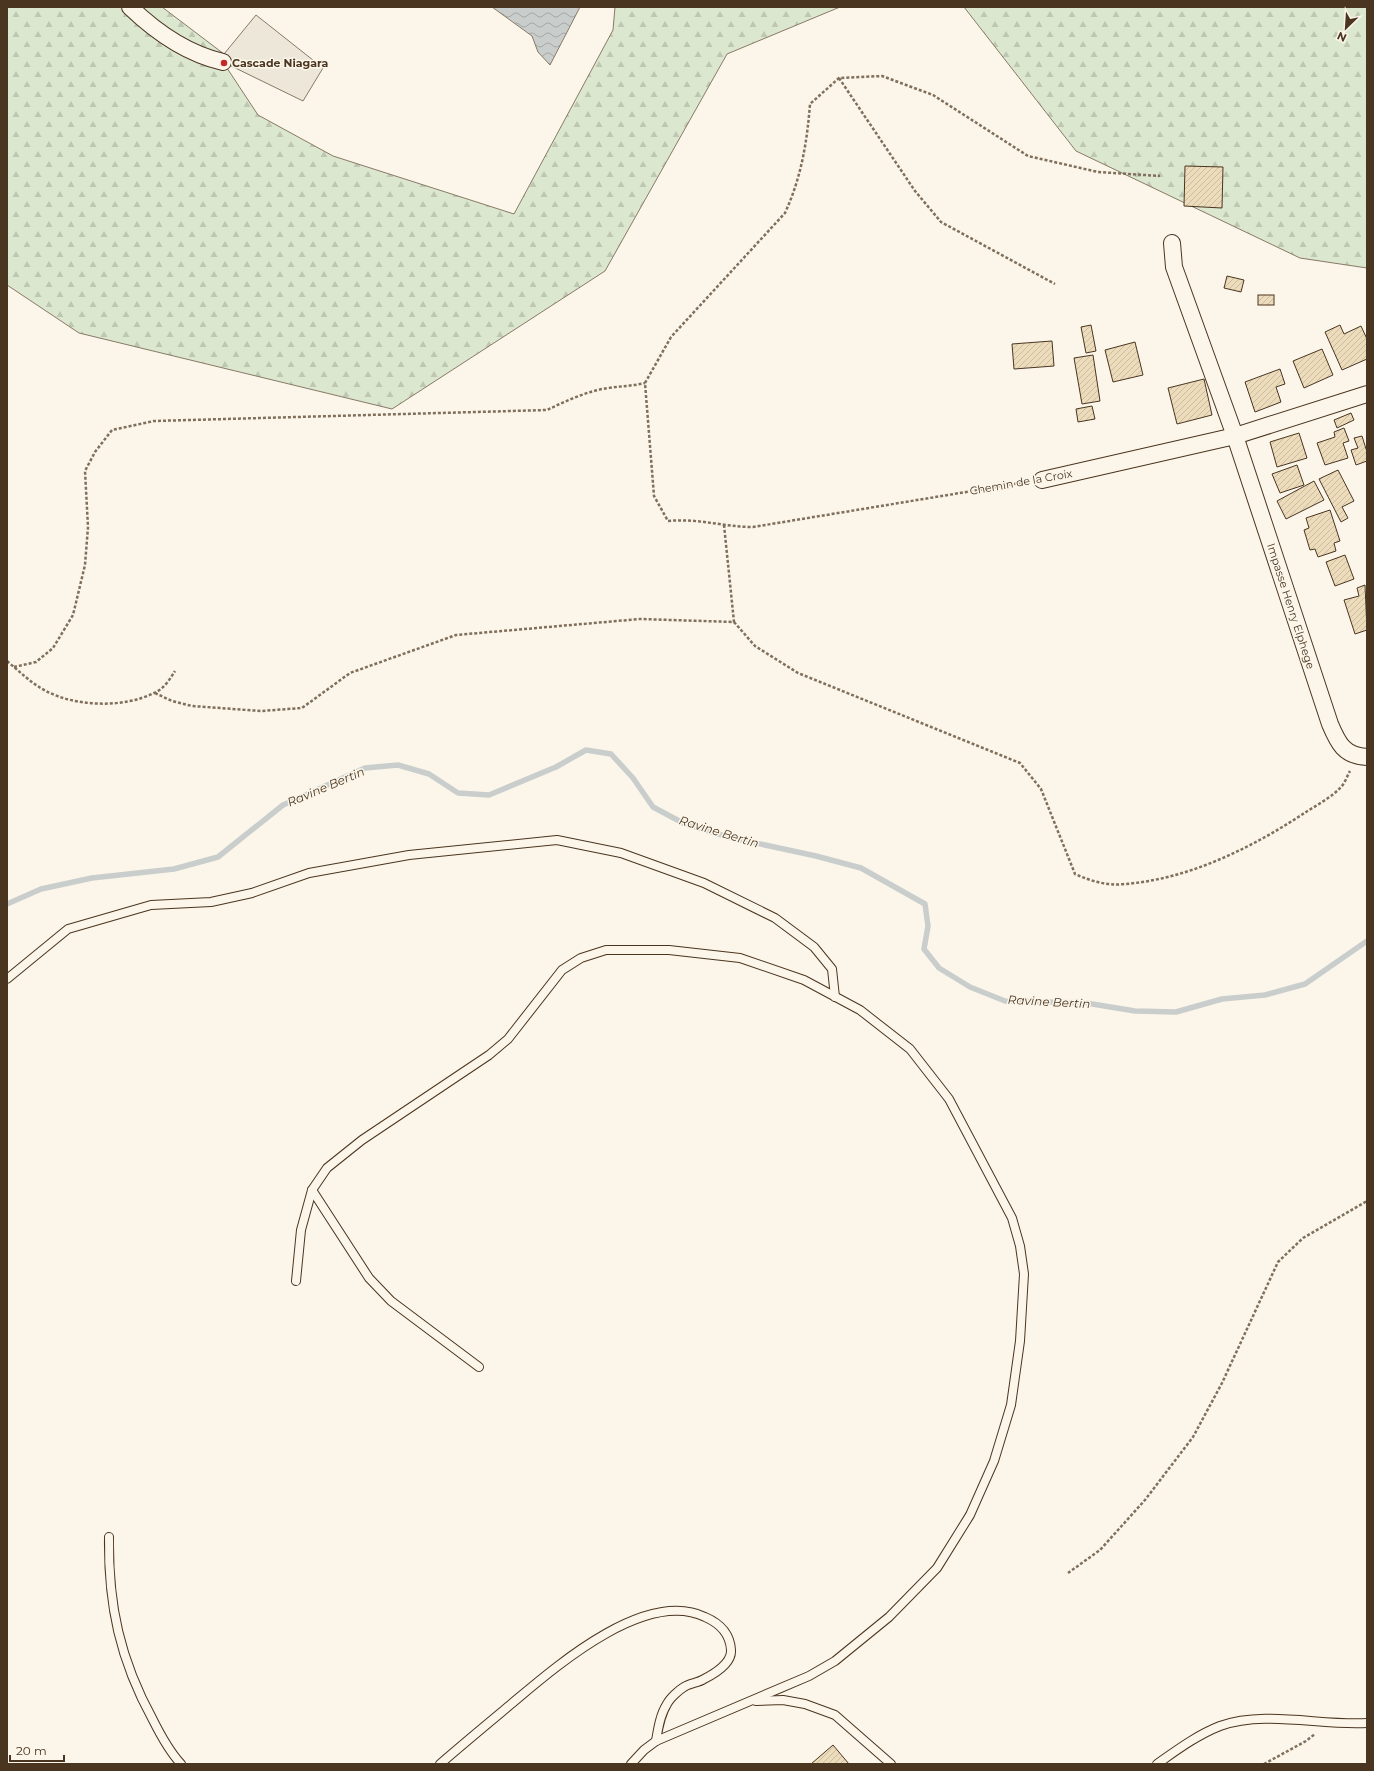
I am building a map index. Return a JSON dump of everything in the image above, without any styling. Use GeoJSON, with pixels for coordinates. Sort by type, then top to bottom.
{"type":"FeatureCollection","features":[{"type":"Feature","properties":{"kind":"street"},"geometry":{"type":"LineString","coordinates":[[130,7],[166,37],[206,58],[223,62]]}},
{"type":"Feature","properties":{"kind":"street","name":"Impasse Henry Elphege"},"geometry":{"type":"LineString","coordinates":[[1172,243],[1174,267],[1235,436],[1330,724],[1337,740],[1345,750],[1362,757]]}},
{"type":"Feature","properties":{"kind":"street","name":"Chemin de la Croix"},"geometry":{"type":"LineString","coordinates":[[1042,480],[1235,436],[1367,394]]}},
{"type":"Feature","properties":{"kind":"lane"},"geometry":{"type":"LineString","coordinates":[[7,979],[68,930],[151,905],[211,902],[252,893],[308,873],[409,855],[556,840],[621,853],[704,883],[775,918],[814,947],[832,969],[835,997]]}},
{"type":"Feature","properties":{"kind":"lane"},"geometry":{"type":"LineString","coordinates":[[296,1281],[301,1230],[312,1190],[327,1168],[362,1140],[489,1055],[508,1039],[562,970],[581,958],[606,950],[669,950],[740,958],[804,980],[860,1010],[910,1049],[950,1100],[1012,1218],[1020,1246],[1024,1274],[1020,1340],[1011,1404],[994,1461],[970,1515],[937,1568],[889,1617],[835,1661],[809,1676],[656,1741],[635,1763]]}},
{"type":"Feature","properties":{"kind":"lane"},"geometry":{"type":"LineString","coordinates":[[312,1190],[369,1278],[391,1301],[479,1368]]}},
{"type":"Feature","properties":{"kind":"lane"},"geometry":{"type":"LineString","coordinates":[[109,1537],[108,1572],[115,1624],[127,1666],[149,1714],[171,1754],[181,1764]]}},
{"type":"Feature","properties":{"kind":"lane"},"geometry":{"type":"LineString","coordinates":[[440,1764],[566,1658],[627,1622],[658,1612],[679,1610],[698,1613],[716,1622],[728,1634],[732,1650],[729,1660],[704,1680],[684,1687],[667,1703],[659,1723],[656,1741]]}},
{"type":"Feature","properties":{"kind":"lane"},"geometry":{"type":"LineString","coordinates":[[749,1702],[790,1701],[805,1704],[834,1715],[891,1764]]}},
{"type":"Feature","properties":{"kind":"lane"},"geometry":{"type":"LineString","coordinates":[[1157,1764],[1195,1739],[1221,1726],[1266,1720],[1367,1723]]}},
{"type":"Feature","properties":{"kind":"path"},"geometry":{"type":"LineString","coordinates":[[14,667],[36,662],[53,648],[73,615],[86,566],[88,527],[85,471],[95,452],[112,430],[154,421],[547,410],[572,399],[607,388],[629,387],[645,383],[671,337],[785,213],[796,189],[807,143],[810,104],[839,78],[882,76],[933,96],[1028,156],[1098,172],[1160,176]]}},
{"type":"Feature","properties":{"kind":"path"},"geometry":{"type":"LineString","coordinates":[[839,78],[915,191],[941,222],[1055,284]]}},
{"type":"Feature","properties":{"kind":"path","name":"Chemin de la Croix"},"geometry":{"type":"LineString","coordinates":[[645,383],[654,496],[668,521],[697,520],[724,525],[753,527],[1042,480]]}},
{"type":"Feature","properties":{"kind":"path"},"geometry":{"type":"LineString","coordinates":[[724,525],[734,622],[755,646],[798,673],[1020,763],[1041,789],[1075,874],[1098,883],[1124,884],[1159,878],[1216,861],[1262,840],[1324,800],[1341,787],[1362,757]]}},
{"type":"Feature","properties":{"kind":"path"},"geometry":{"type":"LineString","coordinates":[[155,693],[172,701],[192,706],[261,711],[302,708],[350,673],[456,635],[640,619],[734,622]]}},
{"type":"Feature","properties":{"kind":"path"},"geometry":{"type":"LineString","coordinates":[[7,661],[32,682],[47,692],[82,702],[124,702],[155,693],[167,683],[176,671]]}},
{"type":"Feature","properties":{"kind":"path"},"geometry":{"type":"LineString","coordinates":[[1068,1573],[1100,1550],[1145,1500],[1193,1437],[1222,1383],[1278,1262],[1303,1238],[1367,1201]]}},
{"type":"Feature","properties":{"kind":"path"},"geometry":{"type":"LineString","coordinates":[[1264,1764],[1306,1741],[1330,1722]]}},
{"type":"Feature","properties":{"kind":"green space"},"geometry":{"type":"Polygon","coordinates":[[[7,7],[162,7],[224,54],[223,62],[258,115],[333,156],[514,214],[613,30],[615,7],[840,7],[727,54],[605,271],[392,409],[79,333],[7,285],[7,7]]]}},
{"type":"Feature","properties":{"kind":"green space"},"geometry":{"type":"Polygon","coordinates":[[[964,7],[1367,7],[1367,268],[1300,258],[1076,151],[964,7]]]}},
{"type":"Feature","properties":{"kind":"shaded area"},"geometry":{"type":"Polygon","coordinates":[[[256,15],[323,68],[303,101],[223,62],[224,54],[256,15]]]}},
{"type":"Feature","properties":{"kind":"water"},"geometry":{"type":"Polygon","coordinates":[[[492,7],[580,7],[550,65],[538,52],[532,36],[492,7]]]}},
{"type":"Feature","properties":{"kind":"building"},"geometry":{"type":"Polygon","coordinates":[[[1185,166],[1223,167],[1222,208],[1184,206],[1185,166]]]}},
{"type":"Feature","properties":{"kind":"building"},"geometry":{"type":"Polygon","coordinates":[[[1227,276],[1244,280],[1241,292],[1224,288],[1227,276]]]}},
{"type":"Feature","properties":{"kind":"building"},"geometry":{"type":"Polygon","coordinates":[[[1258,295],[1274,295],[1274,305],[1258,305],[1258,295]]]}},
{"type":"Feature","properties":{"kind":"building"},"geometry":{"type":"Polygon","coordinates":[[[1091,325],[1096,351],[1086,353],[1081,327],[1091,325]]]}},
{"type":"Feature","properties":{"kind":"building"},"geometry":{"type":"Polygon","coordinates":[[[1340,325],[1344,334],[1361,326],[1367,339],[1367,359],[1342,370],[1325,332],[1340,325]]]}},
{"type":"Feature","properties":{"kind":"building"},"geometry":{"type":"Polygon","coordinates":[[[1052,341],[1054,366],[1014,369],[1012,344],[1052,341]]]}},
{"type":"Feature","properties":{"kind":"building"},"geometry":{"type":"Polygon","coordinates":[[[1135,342],[1143,375],[1113,382],[1105,350],[1135,342]]]}},
{"type":"Feature","properties":{"kind":"building"},"geometry":{"type":"Polygon","coordinates":[[[1322,349],[1333,375],[1304,388],[1293,361],[1322,349]]]}},
{"type":"Feature","properties":{"kind":"building"},"geometry":{"type":"Polygon","coordinates":[[[1093,355],[1100,401],[1082,404],[1074,358],[1093,355]]]}},
{"type":"Feature","properties":{"kind":"building"},"geometry":{"type":"Polygon","coordinates":[[[1280,369],[1285,384],[1276,387],[1281,402],[1255,412],[1245,382],[1280,369]]]}},
{"type":"Feature","properties":{"kind":"building"},"geometry":{"type":"Polygon","coordinates":[[[1204,379],[1212,415],[1177,424],[1168,388],[1204,379]]]}},
{"type":"Feature","properties":{"kind":"building"},"geometry":{"type":"Polygon","coordinates":[[[1092,406],[1095,419],[1078,422],[1076,409],[1092,406]]]}},
{"type":"Feature","properties":{"kind":"building"},"geometry":{"type":"Polygon","coordinates":[[[1351,413],[1354,420],[1337,428],[1334,420],[1351,413]]]}},
{"type":"Feature","properties":{"kind":"building"},"geometry":{"type":"Polygon","coordinates":[[[1344,428],[1349,441],[1343,443],[1348,458],[1325,465],[1317,443],[1335,437],[1334,432],[1344,428]]]}},
{"type":"Feature","properties":{"kind":"building"},"geometry":{"type":"Polygon","coordinates":[[[1299,433],[1307,458],[1277,467],[1270,442],[1299,433]]]}},
{"type":"Feature","properties":{"kind":"building"},"geometry":{"type":"Polygon","coordinates":[[[1362,436],[1367,452],[1367,461],[1356,465],[1351,450],[1358,448],[1354,438],[1362,436]]]}},
{"type":"Feature","properties":{"kind":"building"},"geometry":{"type":"Polygon","coordinates":[[[1297,465],[1304,485],[1280,493],[1272,474],[1297,465]]]}},
{"type":"Feature","properties":{"kind":"building"},"geometry":{"type":"Polygon","coordinates":[[[1338,470],[1354,501],[1342,507],[1348,518],[1341,522],[1319,479],[1338,470]]]}},
{"type":"Feature","properties":{"kind":"building"},"geometry":{"type":"Polygon","coordinates":[[[1314,481],[1324,500],[1286,519],[1277,501],[1314,481]]]}},
{"type":"Feature","properties":{"kind":"building"},"geometry":{"type":"Polygon","coordinates":[[[1330,510],[1340,541],[1334,543],[1336,551],[1318,557],[1315,549],[1310,550],[1304,530],[1309,528],[1306,518],[1330,510]]]}},
{"type":"Feature","properties":{"kind":"building"},"geometry":{"type":"Polygon","coordinates":[[[1345,555],[1354,579],[1335,586],[1326,562],[1345,555]]]}},
{"type":"Feature","properties":{"kind":"building"},"geometry":{"type":"Polygon","coordinates":[[[1365,585],[1367,630],[1355,634],[1344,600],[1359,596],[1357,588],[1365,585]]]}},
{"type":"Feature","properties":{"kind":"building"},"geometry":{"type":"Polygon","coordinates":[[[833,1745],[849,1764],[811,1764],[833,1745]]]}},
{"type":"Feature","properties":{"kind":"waterway","name":"Ravine Bertin"},"geometry":{"type":"LineString","coordinates":[[7,904],[41,889],[92,878],[174,869],[218,857],[283,805],[365,768],[398,765],[429,774],[458,793],[489,795],[556,767],[586,750],[611,754],[633,778],[653,807],[683,823],[728,837],[816,856],[861,868],[925,904],[928,926],[924,949],[939,968],[970,987],[1005,1001],[1086,1003],[1135,1011],[1176,1012],[1222,999],[1265,995],[1305,984],[1367,941]]}},
{"type":"Feature","properties":{"kind":"place","name":"Cascade Niagara"},"geometry":{"type":"Point","coordinates":[224,63]}}]}
